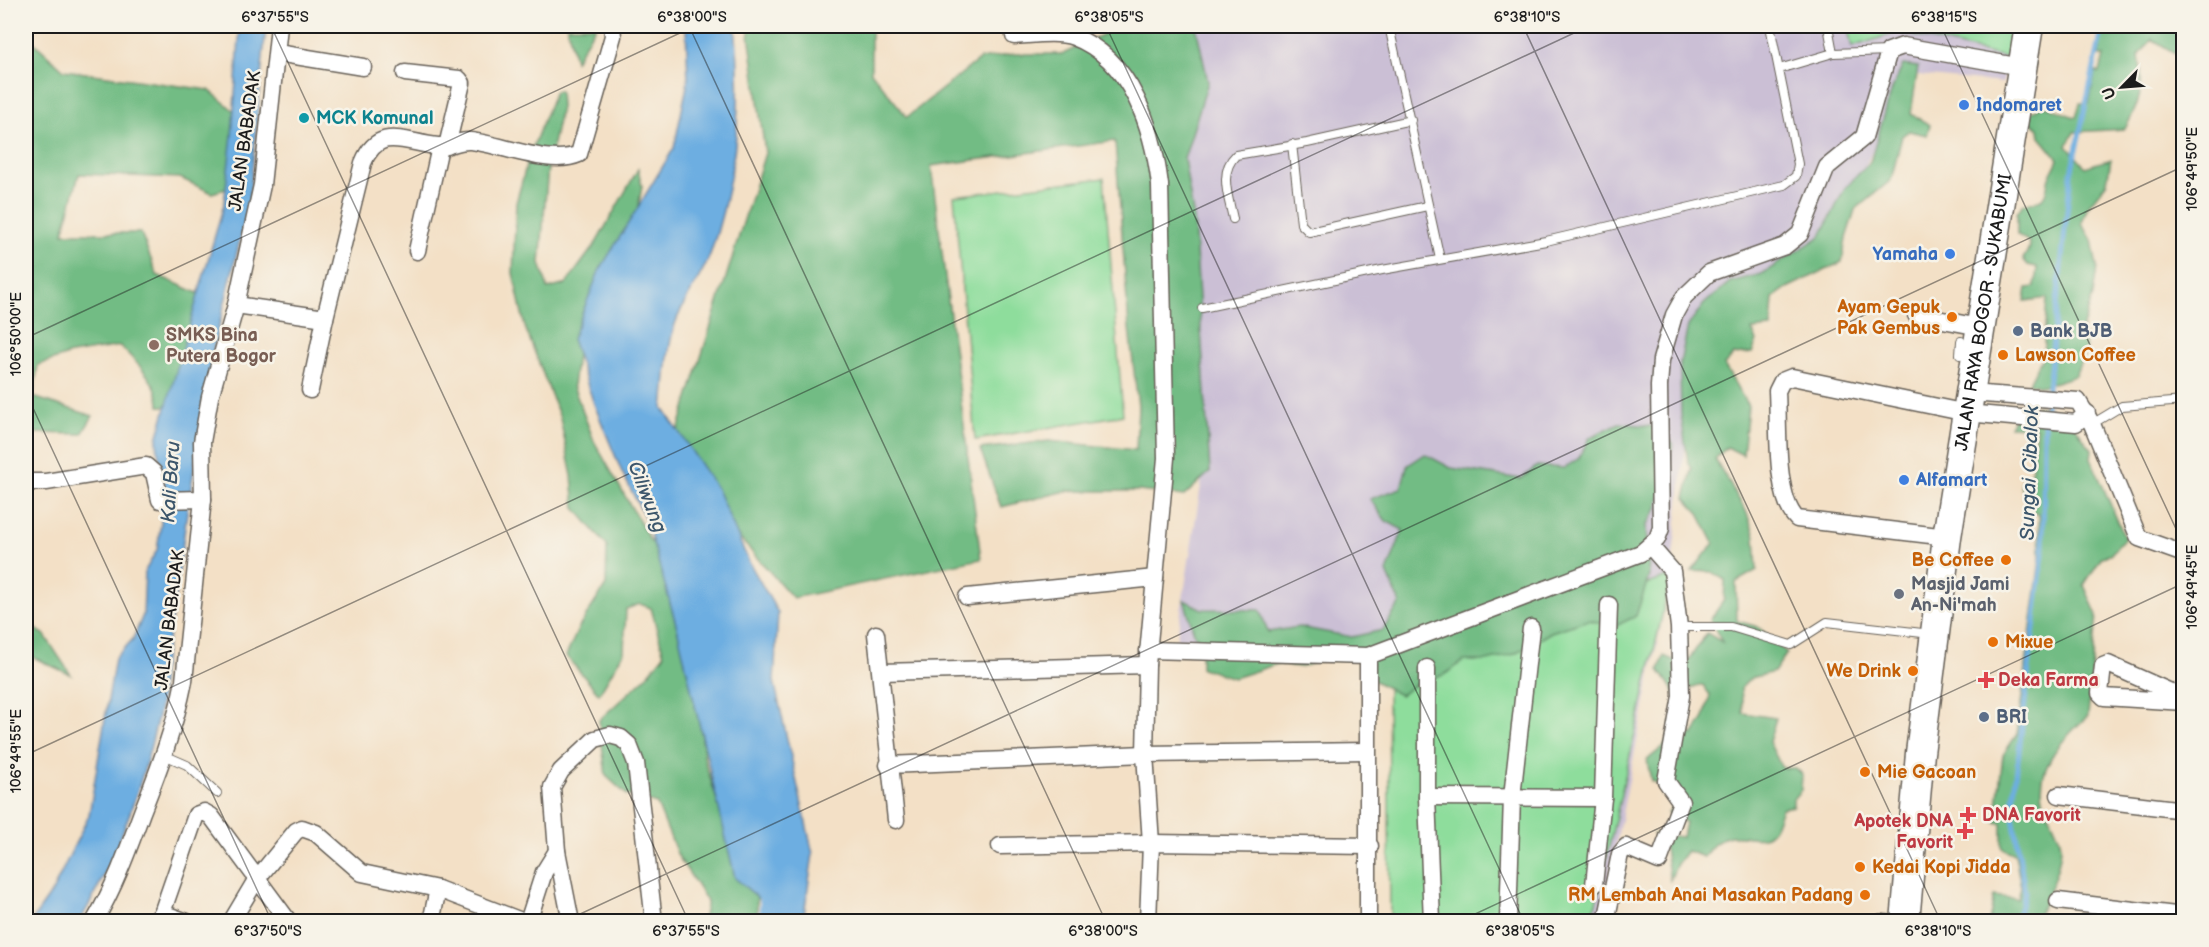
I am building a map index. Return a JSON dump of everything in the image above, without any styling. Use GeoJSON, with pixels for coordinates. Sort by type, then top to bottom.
{"type":"FeatureCollection","features":[{"type":"Feature","properties":{"kind":"highway","name":"JALAN RAYA BOGOR - SUKABUMI"},"geometry":{"type":"LineString","coordinates":[[1897,920],[1947,537],[1969,403],[1968,343],[2029,26]]}},
{"type":"Feature","properties":{"kind":"street","name":"JALAN BABADAK"},"geometry":{"type":"LineString","coordinates":[[94,921],[114,885],[164,755],[184,681],[203,499],[202,442],[210,398],[236,305],[262,185],[279,26]]}},
{"type":"Feature","properties":{"kind":"street"},"geometry":{"type":"LineString","coordinates":[[310,390],[325,318],[368,151],[382,139],[394,138],[444,146],[467,140],[561,159],[579,154],[613,36],[612,26]]}},
{"type":"Feature","properties":{"kind":"street"},"geometry":{"type":"LineString","coordinates":[[1014,36],[1041,34],[1073,37],[1113,61],[1141,109],[1156,151],[1160,185],[1166,458],[1148,657],[1145,754],[1151,843],[1148,921]]}},
{"type":"Feature","properties":{"kind":"street"},"geometry":{"type":"LineString","coordinates":[[881,672],[1148,657],[1368,656],[1641,553],[1651,547],[1657,539],[1662,517],[1659,386],[1661,360],[1674,315],[1690,290],[1709,273],[1785,246],[1800,234],[1827,167],[1864,137],[1889,51],[1903,46],[2022,67]]}},
{"type":"Feature","properties":{"kind":"street"},"geometry":{"type":"LineString","coordinates":[[277,52],[363,67]]}},
{"type":"Feature","properties":{"kind":"street"},"geometry":{"type":"LineString","coordinates":[[405,73],[459,79],[462,83],[417,251]]}},
{"type":"Feature","properties":{"kind":"street"},"geometry":{"type":"LineString","coordinates":[[236,305],[325,318]]}},
{"type":"Feature","properties":{"kind":"street"},"geometry":{"type":"LineString","coordinates":[[1916,315],[1968,343]]}},
{"type":"Feature","properties":{"kind":"street"},"geometry":{"type":"LineString","coordinates":[[1947,537],[1797,519],[1789,510],[1782,486],[1777,391],[1782,381],[1792,377],[1969,403],[2032,417],[2083,415]]}},
{"type":"Feature","properties":{"kind":"street"},"geometry":{"type":"LineString","coordinates":[[1969,403],[2032,398],[2083,415],[2139,538],[2184,554]]}},
{"type":"Feature","properties":{"kind":"street"},"geometry":{"type":"LineString","coordinates":[[26,482],[46,482],[146,466],[154,473],[160,500],[203,499]]}},
{"type":"Feature","properties":{"kind":"street"},"geometry":{"type":"LineString","coordinates":[[1606,921],[1620,854],[1626,847],[1633,848],[1659,861],[1681,802],[1666,781],[1681,696],[1679,627],[1672,571],[1651,547]]}},
{"type":"Feature","properties":{"kind":"street"},"geometry":{"type":"LineString","coordinates":[[967,597],[1155,578]]}},
{"type":"Feature","properties":{"kind":"street"},"geometry":{"type":"LineString","coordinates":[[1594,885],[1603,798],[1608,605]]}},
{"type":"Feature","properties":{"kind":"street"},"geometry":{"type":"LineString","coordinates":[[1508,921],[1512,797],[1530,628]]}},
{"type":"Feature","properties":{"kind":"street"},"geometry":{"type":"LineString","coordinates":[[876,634],[888,765],[896,820]]}},
{"type":"Feature","properties":{"kind":"street"},"geometry":{"type":"LineString","coordinates":[[1368,656],[1367,751],[1370,846],[1368,921]]}},
{"type":"Feature","properties":{"kind":"street"},"geometry":{"type":"LineString","coordinates":[[1427,668],[1427,797],[1432,921]]}},
{"type":"Feature","properties":{"kind":"street"},"geometry":{"type":"LineString","coordinates":[[571,921],[557,851],[552,787],[561,771],[595,739],[610,735],[621,738],[629,745],[636,763],[654,921]]}},
{"type":"Feature","properties":{"kind":"street"},"geometry":{"type":"LineString","coordinates":[[888,765],[1145,754],[1367,751]]}},
{"type":"Feature","properties":{"kind":"street"},"geometry":{"type":"LineString","coordinates":[[2059,795],[2184,810]]}},
{"type":"Feature","properties":{"kind":"street"},"geometry":{"type":"LineString","coordinates":[[1427,797],[1603,798]]}},
{"type":"Feature","properties":{"kind":"street"},"geometry":{"type":"LineString","coordinates":[[187,921],[159,917],[196,815],[200,813],[211,816],[256,880],[289,921]]}},
{"type":"Feature","properties":{"kind":"street"},"geometry":{"type":"LineString","coordinates":[[231,921],[256,880],[296,831],[309,828],[362,873],[438,889],[502,917],[524,921]]}},
{"type":"Feature","properties":{"kind":"street"},"geometry":{"type":"LineString","coordinates":[[1000,846],[1151,843],[1370,846]]}},
{"type":"Feature","properties":{"kind":"street"},"geometry":{"type":"LineString","coordinates":[[528,921],[544,872],[557,851]]}},
{"type":"Feature","properties":{"kind":"street"},"geometry":{"type":"LineString","coordinates":[[431,921],[438,889]]}},
{"type":"Feature","properties":{"kind":"street"},"geometry":{"type":"LineString","coordinates":[[2058,901],[2184,916]]}},
{"type":"Feature","properties":{"kind":"lane"},"geometry":{"type":"LineString","coordinates":[[1389,26],[1440,258]]}},
{"type":"Feature","properties":{"kind":"lane"},"geometry":{"type":"LineString","coordinates":[[1202,308],[1440,258],[1606,228],[1773,189],[1793,181],[1798,164],[1770,26]]}},
{"type":"Feature","properties":{"kind":"lane"},"geometry":{"type":"LineString","coordinates":[[1828,26],[1833,53]]}},
{"type":"Feature","properties":{"kind":"lane"},"geometry":{"type":"LineString","coordinates":[[1779,69],[1833,53],[1889,51]]}},
{"type":"Feature","properties":{"kind":"lane"},"geometry":{"type":"LineString","coordinates":[[1233,219],[1226,180],[1230,161],[1236,155],[1411,120]]}},
{"type":"Feature","properties":{"kind":"lane"},"geometry":{"type":"LineString","coordinates":[[1292,144],[1301,224],[1309,232],[1427,206]]}},
{"type":"Feature","properties":{"kind":"lane"},"geometry":{"type":"LineString","coordinates":[[2083,415],[2122,406],[2184,401]]}},
{"type":"Feature","properties":{"kind":"lane"},"geometry":{"type":"LineString","coordinates":[[1679,627],[1731,627],[1791,645],[1827,622],[1935,635]]}},
{"type":"Feature","properties":{"kind":"lane"},"geometry":{"type":"LineString","coordinates":[[164,755],[188,765],[217,793]]}},
{"type":"Feature","properties":{"kind":"shaded area"},"geometry":{"type":"Polygon","coordinates":[[[1177,26],[2011,26],[2003,83],[1908,74],[1832,238],[1698,326],[1671,576],[1600,921],[1412,921],[1389,646],[1176,643],[1202,479],[1174,142],[1177,26]]]}},
{"type":"Feature","properties":{"kind":"green space"},"geometry":{"type":"Polygon","coordinates":[[[26,26],[34,26],[29,38],[64,70],[209,90],[238,114],[236,186],[212,193],[180,178],[79,174],[63,233],[141,233],[157,275],[202,295],[170,407],[159,406],[151,381],[120,346],[71,354],[38,365],[33,397],[93,416],[82,434],[26,433],[26,26]]]}},
{"type":"Feature","properties":{"kind":"green space"},"geometry":{"type":"Polygon","coordinates":[[[567,26],[596,26],[575,61],[567,26]]]}},
{"type":"Feature","properties":{"kind":"green space"},"geometry":{"type":"Polygon","coordinates":[[[748,26],[871,26],[871,72],[907,117],[980,59],[1015,54],[1063,54],[1106,33],[1112,26],[1196,26],[1208,82],[1184,159],[1194,219],[1210,472],[1184,496],[1139,491],[1066,491],[1001,507],[980,449],[1049,441],[1136,450],[1138,406],[1129,328],[1115,141],[931,166],[981,559],[793,598],[669,459],[765,153],[748,26]]]}},
{"type":"Feature","properties":{"kind":"green space"},"geometry":{"type":"Polygon","coordinates":[[[1847,26],[2017,26],[2013,59],[1898,32],[1852,47],[1847,26]]]}},
{"type":"Feature","properties":{"kind":"green space"},"geometry":{"type":"Polygon","coordinates":[[[2103,26],[2183,26],[2183,63],[2175,53],[2152,39],[2139,56],[2140,94],[2125,129],[2074,132],[2067,146],[2085,167],[2111,159],[2107,182],[2087,208],[2082,223],[2092,240],[2097,267],[2093,295],[2082,329],[2086,349],[2075,376],[2043,386],[2029,383],[2043,356],[2047,298],[2025,301],[2027,288],[2035,287],[2037,267],[2028,265],[2023,259],[2030,247],[2029,242],[2017,234],[2017,213],[2023,204],[2039,201],[2044,196],[2058,159],[2040,137],[2039,129],[2032,123],[2030,113],[2043,105],[2076,117],[2080,103],[2089,104],[2095,72],[2100,72],[2104,56],[2099,56],[2103,26]]]}},
{"type":"Feature","properties":{"kind":"green space"},"geometry":{"type":"Polygon","coordinates":[[[1903,65],[1918,67],[1911,114],[1930,125],[1927,135],[1909,131],[1902,136],[1891,180],[1855,210],[1846,238],[1842,262],[1787,288],[1773,298],[1771,328],[1752,330],[1757,341],[1752,353],[1734,355],[1724,365],[1748,406],[1743,455],[1727,447],[1715,459],[1746,511],[1755,536],[1757,570],[1736,582],[1737,621],[1758,627],[1787,653],[1774,672],[1751,678],[1741,688],[1743,713],[1776,718],[1769,742],[1782,768],[1795,768],[1802,775],[1801,790],[1793,799],[1793,806],[1782,808],[1773,830],[1767,836],[1724,838],[1714,845],[1704,857],[1687,851],[1677,864],[1670,880],[1665,849],[1653,834],[1682,837],[1685,822],[1668,813],[1679,803],[1671,791],[1651,781],[1647,760],[1664,746],[1676,728],[1693,735],[1704,718],[1710,695],[1703,685],[1675,693],[1659,670],[1664,656],[1685,665],[1707,633],[1722,642],[1710,620],[1724,600],[1725,580],[1712,572],[1692,571],[1714,543],[1698,512],[1685,498],[1692,469],[1688,462],[1681,415],[1680,363],[1688,326],[1704,304],[1730,282],[1762,274],[1821,236],[1845,188],[1870,162],[1892,89],[1903,65]]]}},
{"type":"Feature","properties":{"kind":"green space"},"geometry":{"type":"Polygon","coordinates":[[[555,91],[560,91],[561,107],[548,167],[540,263],[548,289],[566,284],[596,243],[638,169],[642,186],[637,214],[581,324],[573,386],[594,441],[651,542],[654,541],[690,644],[705,762],[732,848],[757,898],[757,921],[703,921],[707,901],[678,856],[657,804],[627,795],[606,776],[599,720],[646,677],[664,655],[651,608],[640,604],[626,609],[624,652],[599,694],[566,656],[579,627],[606,585],[607,546],[575,508],[572,476],[560,418],[525,327],[513,273],[516,203],[528,159],[555,91]]]}},
{"type":"Feature","properties":{"kind":"green space"},"geometry":{"type":"Polygon","coordinates":[[[1104,178],[1123,415],[975,440],[954,196],[1104,178]]]}},
{"type":"Feature","properties":{"kind":"green space"},"geometry":{"type":"Polygon","coordinates":[[[2038,407],[2066,416],[2092,449],[2091,459],[2125,538],[2110,555],[2102,557],[2084,585],[2097,615],[2088,716],[2059,746],[2046,769],[2043,782],[2042,795],[2046,809],[2061,843],[2055,876],[2036,921],[1989,922],[1994,896],[2018,899],[2021,887],[2015,854],[2002,848],[2002,823],[1995,822],[2003,755],[2017,734],[2040,559],[2039,515],[2026,508],[2026,492],[2021,488],[2022,477],[2031,473],[2036,427],[2010,426],[2016,415],[2038,407]]]}},
{"type":"Feature","properties":{"kind":"green space"},"geometry":{"type":"Polygon","coordinates":[[[1619,423],[1658,427],[1673,445],[1657,509],[1646,526],[1649,576],[1636,616],[1614,627],[1589,620],[1551,632],[1515,654],[1487,661],[1464,661],[1444,675],[1421,681],[1400,695],[1371,679],[1370,659],[1333,657],[1301,667],[1277,664],[1234,678],[1201,668],[1201,642],[1195,636],[1184,600],[1202,609],[1260,610],[1268,632],[1299,627],[1352,637],[1383,630],[1400,603],[1387,572],[1403,530],[1386,521],[1370,499],[1401,488],[1407,466],[1425,454],[1451,468],[1521,479],[1537,466],[1564,468],[1579,458],[1590,437],[1619,423]]]}},
{"type":"Feature","properties":{"kind":"green space"},"geometry":{"type":"Polygon","coordinates":[[[1671,576],[1592,921],[1390,921],[1388,684],[1399,666],[1671,576]]]}},
{"type":"Feature","properties":{"kind":"green space"},"geometry":{"type":"Polygon","coordinates":[[[26,624],[44,634],[71,675],[26,654],[26,624]]]}},
{"type":"Feature","properties":{"kind":"water","name":"Kali Baru"},"geometry":{"type":"Polygon","coordinates":[[[240,26],[266,26],[249,203],[214,347],[190,494],[166,494],[157,439],[224,204],[240,26]]]}},
{"type":"Feature","properties":{"kind":"water"},"geometry":{"type":"Polygon","coordinates":[[[686,26],[735,26],[738,55],[738,112],[732,168],[720,224],[707,262],[675,324],[668,353],[663,408],[717,489],[749,562],[778,613],[774,681],[813,854],[803,921],[785,921],[735,878],[676,624],[647,522],[621,470],[594,404],[572,339],[599,271],[674,148],[688,81],[686,26]]]}},
{"type":"Feature","properties":{"kind":"water"},"geometry":{"type":"Polygon","coordinates":[[[164,502],[188,504],[162,671],[160,707],[137,793],[106,872],[80,921],[31,922],[52,892],[89,815],[115,658],[133,639],[143,615],[145,571],[157,550],[164,502]]]}},
{"type":"Feature","properties":{"kind":"waterway","name":"Sungai Cibalok"},"geometry":{"type":"LineString","coordinates":[[2016,922],[2025,892],[2012,809],[2043,553],[2044,425],[2071,173],[2103,26]]}},
{"type":"Feature","properties":{"kind":"waterway","name":"Ciliwung"},"geometry":{"type":"LineString","coordinates":[[765,872],[775,901],[773,922]]}},
{"type":"Feature","properties":{"kind":"place","name":"Indomaret"},"geometry":{"type":"Point","coordinates":[1964,105]}},
{"type":"Feature","properties":{"kind":"place","name":"MCK Komunal"},"geometry":{"type":"Point","coordinates":[304,118]}},
{"type":"Feature","properties":{"kind":"place","name":"Yamaha"},"geometry":{"type":"Point","coordinates":[1950,254]}},
{"type":"Feature","properties":{"kind":"place","name":"Ayam Gepuk Pak Gembus"},"geometry":{"type":"Point","coordinates":[1952,317]}},
{"type":"Feature","properties":{"kind":"place","name":"Bank BJB"},"geometry":{"type":"Point","coordinates":[2018,331]}},
{"type":"Feature","properties":{"kind":"place","name":"SMKS Bina Putera Bogor"},"geometry":{"type":"Point","coordinates":[154,345]}},
{"type":"Feature","properties":{"kind":"place","name":"Lawson Coffee"},"geometry":{"type":"Point","coordinates":[2003,355]}},
{"type":"Feature","properties":{"kind":"place","name":"Alfamart"},"geometry":{"type":"Point","coordinates":[1904,480]}},
{"type":"Feature","properties":{"kind":"place","name":"Be Coffee"},"geometry":{"type":"Point","coordinates":[2006,560]}},
{"type":"Feature","properties":{"kind":"place","name":"Masjid Jami An-Ni'mah"},"geometry":{"type":"Point","coordinates":[1899,594]}},
{"type":"Feature","properties":{"kind":"place","name":"Mixue"},"geometry":{"type":"Point","coordinates":[1993,642]}},
{"type":"Feature","properties":{"kind":"place","name":"We Drink"},"geometry":{"type":"Point","coordinates":[1913,671]}},
{"type":"Feature","properties":{"kind":"place","name":"Deka Farma"},"geometry":{"type":"Point","coordinates":[1986,680]}},
{"type":"Feature","properties":{"kind":"place","name":"BRI"},"geometry":{"type":"Point","coordinates":[1984,717]}},
{"type":"Feature","properties":{"kind":"place","name":"Mie Gacoan"},"geometry":{"type":"Point","coordinates":[1865,772]}},
{"type":"Feature","properties":{"kind":"place","name":"DNA Favorit"},"geometry":{"type":"Point","coordinates":[1968,815]}},
{"type":"Feature","properties":{"kind":"place","name":"Apotek DNA Favorit"},"geometry":{"type":"Point","coordinates":[1965,831]}},
{"type":"Feature","properties":{"kind":"place","name":"Kedai Kopi Jidda"},"geometry":{"type":"Point","coordinates":[1860,867]}},
{"type":"Feature","properties":{"kind":"place","name":"RM Lembah Anai Masakan Padang"},"geometry":{"type":"Point","coordinates":[1865,895]}}]}
